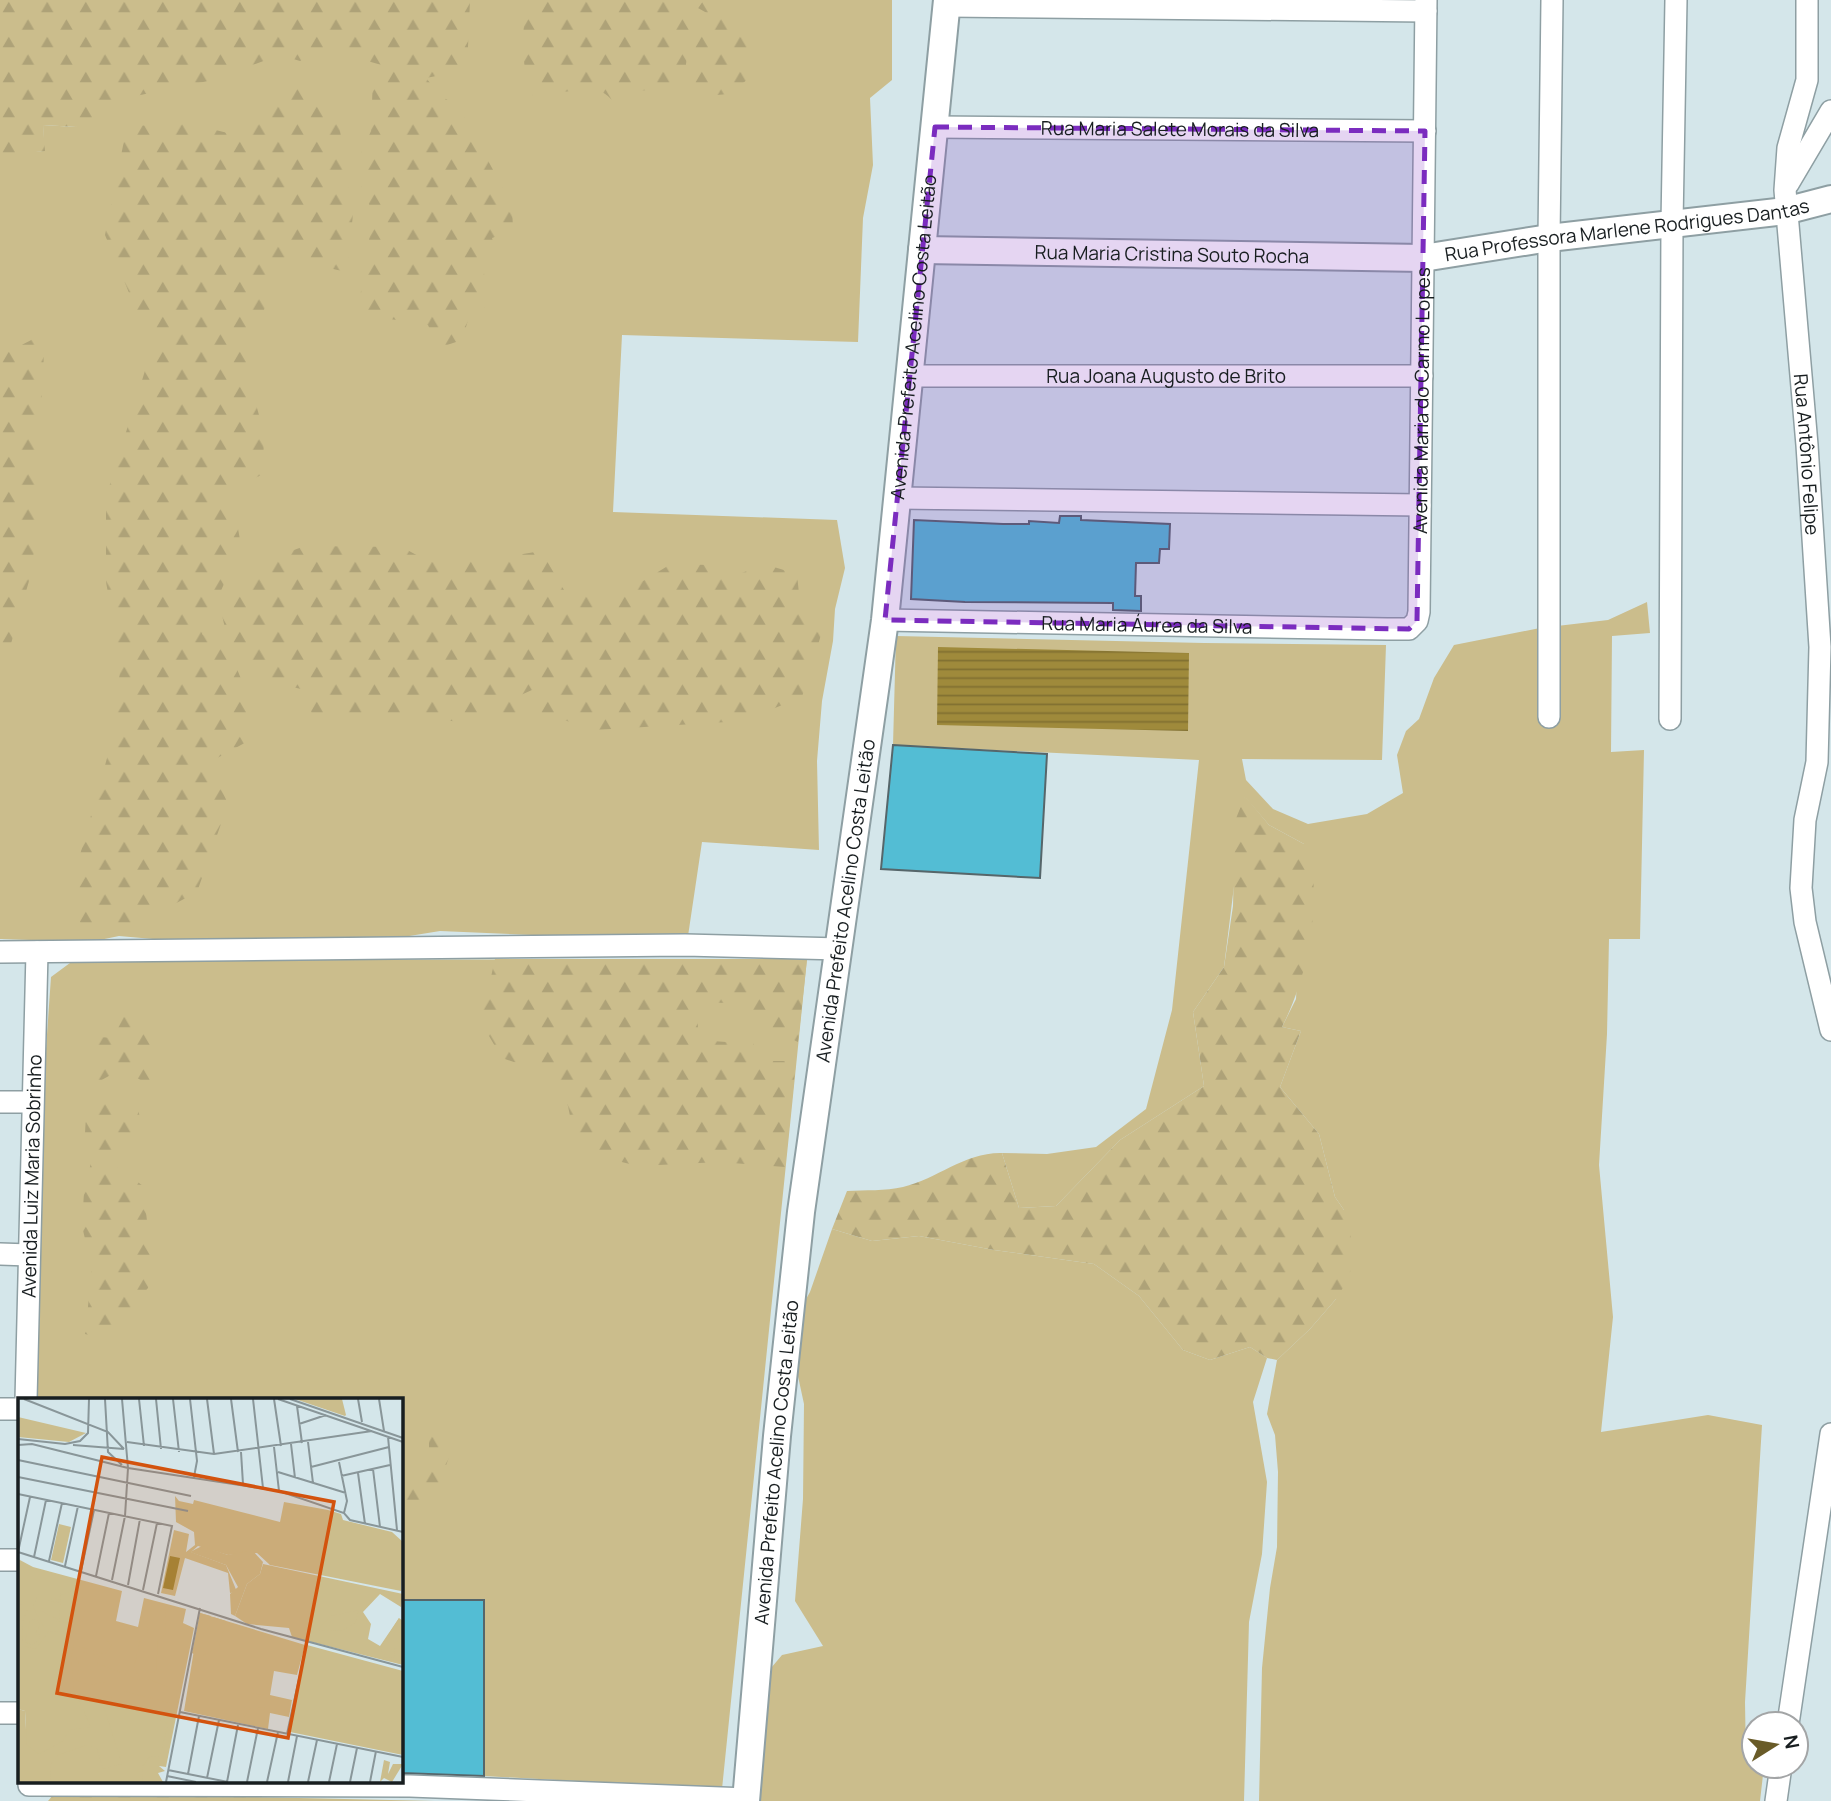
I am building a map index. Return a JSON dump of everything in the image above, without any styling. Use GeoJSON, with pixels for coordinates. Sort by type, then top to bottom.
{"type":"FeatureCollection","features":[{"type":"Feature","properties":{"kind":"street"},"geometry":{"type":"LineString","coordinates":[[1549,717],[1552,0]]}},
{"type":"Feature","properties":{"kind":"street"},"geometry":{"type":"LineString","coordinates":[[1670,719],[1672,223],[1676,0]]}},
{"type":"Feature","properties":{"kind":"street","name":"Rua Antônio Felipe"},"geometry":{"type":"LineString","coordinates":[[1807,0],[1807,80],[1788,148],[1785,201],[1807,445],[1825,712],[1805,820],[1801,888],[1805,922],[1831,1030]]}},
{"type":"Feature","properties":{"kind":"street"},"geometry":{"type":"LineString","coordinates":[[947,3],[1426,6]]}},
{"type":"Feature","properties":{"kind":"street","name":"Avenida Prefeito Acelino Costa Leitão"},"geometry":{"type":"LineString","coordinates":[[746,1800],[777,1436],[801,1212],[885,620],[947,3]]}},
{"type":"Feature","properties":{"kind":"street","name":"Avenida Maria do Carmo Lopes"},"geometry":{"type":"LineString","coordinates":[[1409,629],[1417,621],[1419,612],[1426,6]]}},
{"type":"Feature","properties":{"kind":"street"},"geometry":{"type":"LineString","coordinates":[[1785,201],[1831,111]]}},
{"type":"Feature","properties":{"kind":"street","name":"Rua Maria Salete Morais da Silva"},"geometry":{"type":"LineString","coordinates":[[935,127],[1424,131]]}},
{"type":"Feature","properties":{"kind":"street","name":"Rua Professora Marlene Rodrigues Dantas"},"geometry":{"type":"LineString","coordinates":[[1423,258],[1549,238],[1672,223],[1785,201],[1831,199]]}},
{"type":"Feature","properties":{"kind":"street","name":"Rua Maria Cristina Souto Rocha"},"geometry":{"type":"LineString","coordinates":[[922,250],[1423,258]]}},
{"type":"Feature","properties":{"kind":"street","name":"Rua Joana Augusto de Brito"},"geometry":{"type":"LineString","coordinates":[[910,376],[1422,376]]}},
{"type":"Feature","properties":{"kind":"street"},"geometry":{"type":"LineString","coordinates":[[898,498],[1420,505]]}},
{"type":"Feature","properties":{"kind":"street","name":"Rua Maria Áurea da Silva"},"geometry":{"type":"LineString","coordinates":[[885,620],[1409,629]]}},
{"type":"Feature","properties":{"kind":"street"},"geometry":{"type":"LineString","coordinates":[[0,952],[685,945],[840,949]]}},
{"type":"Feature","properties":{"kind":"street","name":"Avenida Luiz Maria Sobrinho"},"geometry":{"type":"LineString","coordinates":[[26,1398],[37,952]]}},
{"type":"Feature","properties":{"kind":"street"},"geometry":{"type":"LineString","coordinates":[[0,1102],[32,1102]]}},
{"type":"Feature","properties":{"kind":"street"},"geometry":{"type":"LineString","coordinates":[[0,1254],[29,1255]]}},
{"type":"Feature","properties":{"kind":"street"},"geometry":{"type":"LineString","coordinates":[[0,1409],[18,1409]]}},
{"type":"Feature","properties":{"kind":"street"},"geometry":{"type":"LineString","coordinates":[[1790,1710],[1831,1434]]}},
{"type":"Feature","properties":{"kind":"street"},"geometry":{"type":"LineString","coordinates":[[0,1560],[18,1560]]}},
{"type":"Feature","properties":{"kind":"street"},"geometry":{"type":"LineString","coordinates":[[0,1713],[18,1713]]}},
{"type":"Feature","properties":{"kind":"street"},"geometry":{"type":"LineString","coordinates":[[1776,1801],[1779,1780]]}},
{"type":"Feature","properties":{"kind":"street"},"geometry":{"type":"LineString","coordinates":[[29,1789],[410,1786],[746,1800]]}},
{"type":"Feature","properties":{"kind":"highlighted area"},"geometry":{"type":"Polygon","coordinates":[[[935,127],[1425,131],[1417,621],[1409,629],[1387,629],[885,620],[935,127]]]}},
{"type":"Feature","properties":{"kind":"green space"},"geometry":{"type":"Polygon","coordinates":[[[0,0],[470,0],[467,70],[426,78],[441,96],[459,107],[512,205],[513,230],[492,238],[496,253],[484,269],[485,307],[469,317],[462,340],[438,348],[428,325],[371,316],[357,308],[373,213],[362,189],[358,160],[371,131],[373,75],[392,68],[350,56],[341,48],[324,48],[300,61],[280,55],[208,81],[126,98],[76,127],[43,125],[45,151],[0,156],[0,0]]]}},
{"type":"Feature","properties":{"kind":"green space"},"geometry":{"type":"Polygon","coordinates":[[[103,0],[892,0],[892,80],[870,98],[873,165],[863,218],[858,342],[622,335],[613,512],[837,520],[845,568],[835,609],[833,641],[822,701],[817,761],[819,850],[702,842],[688,936],[577,937],[440,931],[397,938],[246,938],[187,942],[119,936],[90,942],[0,939],[0,154],[44,151],[43,125],[76,127],[103,0]]]}},
{"type":"Feature","properties":{"kind":"green space"},"geometry":{"type":"Polygon","coordinates":[[[528,0],[695,0],[686,64],[687,86],[675,91],[630,91],[629,100],[615,103],[597,90],[563,92],[560,82],[542,96],[533,96],[523,48],[528,0]]]}},
{"type":"Feature","properties":{"kind":"green space"},"geometry":{"type":"Polygon","coordinates":[[[704,0],[734,0],[714,8],[738,30],[751,52],[751,77],[728,94],[706,96],[688,79],[695,56],[692,33],[702,18],[714,17],[698,8],[704,0]]]}},
{"type":"Feature","properties":{"kind":"green space"},"geometry":{"type":"Polygon","coordinates":[[[301,84],[339,124],[353,214],[347,272],[282,258],[245,365],[264,433],[263,474],[231,491],[241,545],[202,634],[231,655],[220,606],[266,560],[305,546],[402,547],[429,562],[486,560],[541,551],[567,595],[601,595],[638,584],[671,564],[710,565],[727,579],[764,564],[797,574],[800,604],[821,635],[802,697],[743,721],[595,730],[539,712],[543,685],[512,699],[517,713],[465,723],[412,715],[312,715],[306,690],[259,680],[232,657],[251,703],[250,740],[210,762],[228,804],[197,892],[139,923],[82,929],[71,887],[109,751],[121,664],[106,582],[106,497],[152,348],[105,235],[127,126],[191,124],[244,137],[301,84]]]}},
{"type":"Feature","properties":{"kind":"green space"},"geometry":{"type":"Polygon","coordinates":[[[45,333],[33,567],[0,682],[0,356],[45,333]]]}},
{"type":"Feature","properties":{"kind":"green space"},"geometry":{"type":"Polygon","coordinates":[[[1647,602],[1650,633],[1612,636],[1611,752],[1644,750],[1640,939],[1609,939],[1607,1034],[1599,1165],[1613,1317],[1601,1432],[1708,1415],[1762,1425],[1745,1710],[1740,1710],[1740,1780],[1762,1780],[1760,1801],[1259,1801],[1262,1668],[1277,1547],[1278,1472],[1275,1435],[1267,1414],[1277,1360],[1310,1329],[1336,1299],[1344,1210],[1335,1197],[1319,1134],[1280,1087],[1301,1031],[1282,1027],[1296,999],[1304,844],[1269,825],[1245,797],[1224,967],[1193,1012],[1204,1086],[1120,1140],[1056,1206],[1019,1208],[1002,1153],[1047,1154],[1096,1147],[1146,1109],[1172,1010],[1199,760],[893,745],[896,636],[1386,645],[1382,760],[1242,759],[1246,780],[1273,809],[1308,824],[1367,814],[1403,793],[1397,755],[1406,731],[1419,719],[1434,678],[1454,645],[1540,628],[1608,620],[1647,602]]]}},
{"type":"Feature","properties":{"kind":"green space"},"geometry":{"type":"Polygon","coordinates":[[[1245,796],[1269,825],[1304,844],[1313,875],[1313,914],[1308,953],[1297,991],[1282,1027],[1301,1031],[1280,1087],[1319,1134],[1335,1197],[1344,1210],[1355,1253],[1348,1280],[1336,1299],[1310,1329],[1277,1360],[1267,1358],[1250,1347],[1210,1360],[1183,1350],[1139,1296],[1094,1264],[919,1236],[872,1241],[832,1229],[847,1191],[903,1187],[963,1161],[989,1154],[1002,1153],[1019,1208],[1056,1206],[1120,1140],[1204,1086],[1193,1012],[1224,967],[1233,906],[1235,821],[1245,796]]]}},
{"type":"Feature","properties":{"kind":"green space"},"geometry":{"type":"Polygon","coordinates":[[[495,959],[807,959],[798,1042],[758,1023],[727,1003],[696,1002],[699,1040],[753,1040],[756,1061],[796,1061],[785,1167],[720,1162],[638,1166],[577,1151],[568,1106],[552,1075],[502,1058],[479,1019],[495,959]]]}},
{"type":"Feature","properties":{"kind":"green space"},"geometry":{"type":"Polygon","coordinates":[[[807,959],[722,1789],[484,1776],[484,1601],[402,1600],[402,1398],[37,1398],[38,1164],[51,977],[74,960],[807,959]]]}},
{"type":"Feature","properties":{"kind":"green space"},"geometry":{"type":"Polygon","coordinates":[[[129,1006],[145,1021],[153,1058],[153,1087],[137,1078],[116,1072],[98,1082],[86,1036],[113,1038],[129,1006]]]}},
{"type":"Feature","properties":{"kind":"green space"},"geometry":{"type":"Polygon","coordinates":[[[101,1097],[114,1117],[137,1100],[141,1126],[132,1155],[103,1159],[143,1186],[147,1221],[157,1257],[148,1288],[104,1339],[85,1334],[92,1269],[82,1226],[84,1192],[93,1154],[101,1158],[85,1133],[87,1099],[101,1097]]]}},
{"type":"Feature","properties":{"kind":"green space"},"geometry":{"type":"Polygon","coordinates":[[[832,1229],[872,1241],[919,1236],[1094,1264],[1139,1296],[1183,1350],[1210,1360],[1250,1347],[1267,1358],[1253,1402],[1267,1482],[1262,1554],[1249,1622],[1244,1801],[750,1801],[761,1680],[782,1655],[823,1646],[795,1601],[803,1499],[804,1404],[793,1353],[792,1324],[810,1292],[832,1229]]]}},
{"type":"Feature","properties":{"kind":"green space"},"geometry":{"type":"Polygon","coordinates":[[[429,1413],[450,1454],[437,1492],[403,1512],[402,1516],[402,1478],[409,1480],[429,1453],[429,1413]]]}},
{"type":"Feature","properties":{"kind":"green space"},"geometry":{"type":"Polygon","coordinates":[[[66,1793],[435,1801],[48,1801],[53,1795],[66,1793]]]}},
{"type":"Feature","properties":{"kind":"shaded area"},"geometry":{"type":"Polygon","coordinates":[[[938,647],[1189,653],[1188,731],[937,725],[938,647]]]}},
{"type":"Feature","properties":{"kind":"building"},"geometry":{"type":"Polygon","coordinates":[[[1060,516],[1081,516],[1081,520],[1170,524],[1169,549],[1160,549],[1159,563],[1136,563],[1135,596],[1141,596],[1141,611],[1113,610],[1113,603],[911,599],[914,520],[1029,524],[1029,521],[1059,523],[1060,516]]]}},
{"type":"Feature","properties":{"kind":"building"},"geometry":{"type":"Polygon","coordinates":[[[893,745],[1047,754],[1040,878],[881,869],[893,745]]]}},
{"type":"Feature","properties":{"kind":"building"},"geometry":{"type":"Polygon","coordinates":[[[402,1600],[484,1600],[484,1776],[402,1773],[402,1600]]]}}]}
